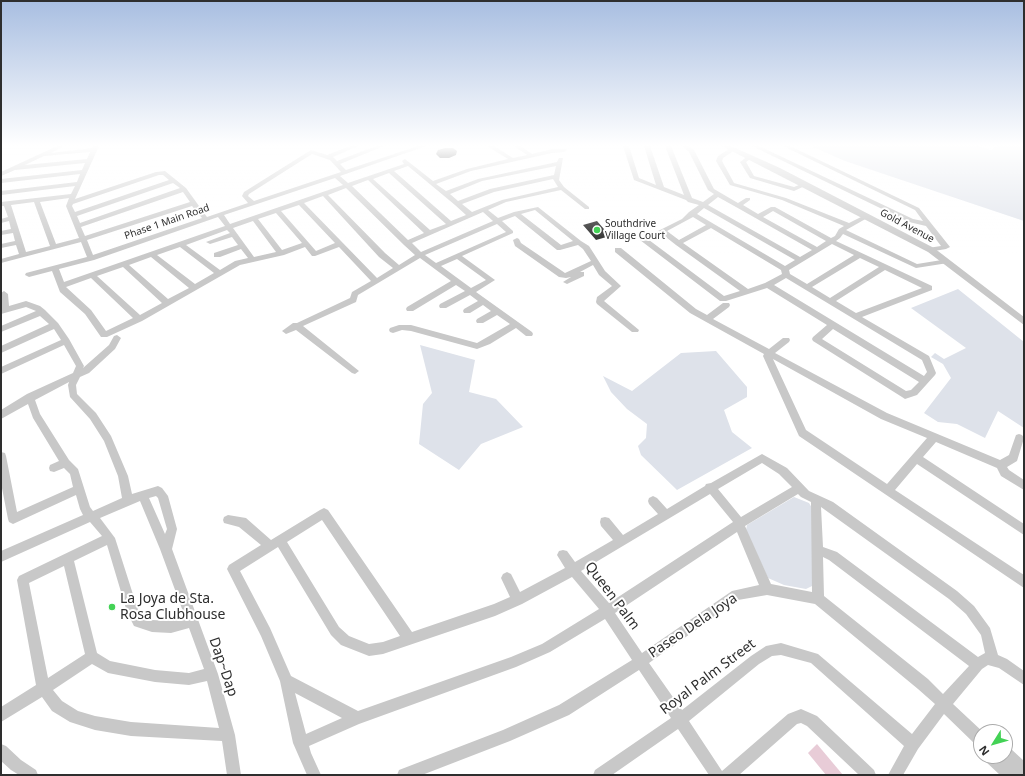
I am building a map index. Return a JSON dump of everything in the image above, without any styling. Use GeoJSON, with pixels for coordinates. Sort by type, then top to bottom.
{"type":"FeatureCollection","features":[{"type":"Feature","properties":{"kind":"street"},"geometry":{"type":"LineString","coordinates":[[71,202],[130,182]]}},
{"type":"Feature","properties":{"kind":"street"},"geometry":{"type":"LineString","coordinates":[[73,215],[168,182]]}},
{"type":"Feature","properties":{"kind":"street"},"geometry":{"type":"LineString","coordinates":[[176,182],[184,189],[206,220]]}},
{"type":"Feature","properties":{"kind":"street"},"geometry":{"type":"LineString","coordinates":[[253,204],[245,196],[246,193],[263,182]]}},
{"type":"Feature","properties":{"kind":"street","name":"Phase 1 Main Road"},"geometry":{"type":"LineString","coordinates":[[29,275],[91,258],[315,182]]}},
{"type":"Feature","properties":{"kind":"street"},"geometry":{"type":"LineString","coordinates":[[343,182],[420,255],[529,334]]}},
{"type":"Feature","properties":{"kind":"street"},"geometry":{"type":"LineString","coordinates":[[60,286],[357,182]]}},
{"type":"Feature","properties":{"kind":"street"},"geometry":{"type":"LineString","coordinates":[[374,182],[429,233]]}},
{"type":"Feature","properties":{"kind":"street"},"geometry":{"type":"LineString","coordinates":[[403,182],[450,224]]}},
{"type":"Feature","properties":{"kind":"street"},"geometry":{"type":"LineString","coordinates":[[445,194],[474,182]]}},
{"type":"Feature","properties":{"kind":"street"},"geometry":{"type":"LineString","coordinates":[[457,204],[492,190],[530,182]]}},
{"type":"Feature","properties":{"kind":"street"},"geometry":{"type":"LineString","coordinates":[[558,182],[562,188],[587,208]]}},
{"type":"Feature","properties":{"kind":"street"},"geometry":{"type":"LineString","coordinates":[[644,182],[690,201],[702,204],[802,260]]}},
{"type":"Feature","properties":{"kind":"street"},"geometry":{"type":"LineString","coordinates":[[659,182],[661,189]]}},
{"type":"Feature","properties":{"kind":"street"},"geometry":{"type":"LineString","coordinates":[[682,182],[690,201]]}},
{"type":"Feature","properties":{"kind":"street"},"geometry":{"type":"LineString","coordinates":[[707,182],[711,190],[817,250]]}},
{"type":"Feature","properties":{"kind":"street"},"geometry":{"type":"LineString","coordinates":[[731,182],[732,184],[784,199],[850,225]]}},
{"type":"Feature","properties":{"kind":"street"},"geometry":{"type":"LineString","coordinates":[[770,182],[794,189],[804,185]]}},
{"type":"Feature","properties":{"kind":"street","name":"Gold Avenue"},"geometry":{"type":"LineString","coordinates":[[799,182],[931,250],[1024,322]]}},
{"type":"Feature","properties":{"kind":"street"},"geometry":{"type":"LineString","coordinates":[[832,182],[912,222],[928,224]]}},
{"type":"Feature","properties":{"kind":"street"},"geometry":{"type":"LineString","coordinates":[[861,182],[917,210],[946,246],[931,250]]}},
{"type":"Feature","properties":{"kind":"street"},"geometry":{"type":"LineString","coordinates":[[1,193],[80,183]]}},
{"type":"Feature","properties":{"kind":"street"},"geometry":{"type":"LineString","coordinates":[[80,183],[69,206],[91,258]]}},
{"type":"Feature","properties":{"kind":"street"},"geometry":{"type":"LineString","coordinates":[[432,183],[470,215]]}},
{"type":"Feature","properties":{"kind":"street"},"geometry":{"type":"LineString","coordinates":[[406,243],[504,201],[562,188]]}},
{"type":"Feature","properties":{"kind":"street"},"geometry":{"type":"LineString","coordinates":[[78,226],[184,189]]}},
{"type":"Feature","properties":{"kind":"street"},"geometry":{"type":"LineString","coordinates":[[324,194],[382,255],[398,268]]}},
{"type":"Feature","properties":{"kind":"street"},"geometry":{"type":"LineString","coordinates":[[718,194],[702,204],[684,220],[644,240],[722,299],[768,285],[802,260],[838,237],[842,230],[867,216]]}},
{"type":"Feature","properties":{"kind":"street"},"geometry":{"type":"LineString","coordinates":[[23,255],[12,218],[4,204],[74,196]]}},
{"type":"Feature","properties":{"kind":"street"},"geometry":{"type":"LineString","coordinates":[[738,206],[748,199]]}},
{"type":"Feature","properties":{"kind":"street"},"geometry":{"type":"LineString","coordinates":[[36,200],[54,247]]}},
{"type":"Feature","properties":{"kind":"street"},"geometry":{"type":"LineString","coordinates":[[300,202],[376,281]]}},
{"type":"Feature","properties":{"kind":"street"},"geometry":{"type":"LineString","coordinates":[[1,261],[83,239],[194,203]]}},
{"type":"Feature","properties":{"kind":"street"},"geometry":{"type":"LineString","coordinates":[[286,331],[296,325],[353,300],[354,294],[420,255],[516,213],[536,208],[579,242],[595,264],[617,286],[600,299],[600,302],[635,330]]}},
{"type":"Feature","properties":{"kind":"street"},"geometry":{"type":"LineString","coordinates":[[758,217],[772,208],[831,241],[929,288],[856,316]]}},
{"type":"Feature","properties":{"kind":"street"},"geometry":{"type":"LineString","coordinates":[[277,210],[315,254],[339,244]]}},
{"type":"Feature","properties":{"kind":"street"},"geometry":{"type":"LineString","coordinates":[[435,266],[511,232],[484,210]]}},
{"type":"Feature","properties":{"kind":"street"},"geometry":{"type":"LineString","coordinates":[[516,213],[560,248],[579,242]]}},
{"type":"Feature","properties":{"kind":"street"},"geometry":{"type":"LineString","coordinates":[[691,213],[785,272],[806,287],[926,358],[932,373],[914,393],[905,395],[816,339],[834,324]]}},
{"type":"Feature","properties":{"kind":"street"},"geometry":{"type":"LineString","coordinates":[[220,215],[252,259]]}},
{"type":"Feature","properties":{"kind":"street"},"geometry":{"type":"LineString","coordinates":[[1,221],[12,218]]}},
{"type":"Feature","properties":{"kind":"street"},"geometry":{"type":"LineString","coordinates":[[254,218],[281,253]]}},
{"type":"Feature","properties":{"kind":"street"},"geometry":{"type":"LineString","coordinates":[[678,243],[711,225]]}},
{"type":"Feature","properties":{"kind":"street"},"geometry":{"type":"LineString","coordinates":[[1,233],[15,230]]}},
{"type":"Feature","properties":{"kind":"street"},"geometry":{"type":"LineString","coordinates":[[842,230],[916,266],[945,261]]}},
{"type":"Feature","properties":{"kind":"street"},"geometry":{"type":"LineString","coordinates":[[662,231],[747,292]]}},
{"type":"Feature","properties":{"kind":"street"},"geometry":{"type":"LineString","coordinates":[[210,242],[234,234]]}},
{"type":"Feature","properties":{"kind":"street"},"geometry":{"type":"LineString","coordinates":[[517,240],[518,244],[562,276],[566,276],[595,264]]}},
{"type":"Feature","properties":{"kind":"street"},"geometry":{"type":"LineString","coordinates":[[1,246],[19,242]]}},
{"type":"Feature","properties":{"kind":"street"},"geometry":{"type":"LineString","coordinates":[[181,244],[219,273]]}},
{"type":"Feature","properties":{"kind":"street"},"geometry":{"type":"LineString","coordinates":[[55,268],[60,286],[88,312],[104,335],[140,319],[219,273],[252,259],[281,253],[306,244]]}},
{"type":"Feature","properties":{"kind":"street"},"geometry":{"type":"LineString","coordinates":[[217,255],[242,246]]}},
{"type":"Feature","properties":{"kind":"street"},"geometry":{"type":"LineString","coordinates":[[618,250],[693,311],[884,416],[1002,465],[1005,473],[1024,485]]}},
{"type":"Feature","properties":{"kind":"street"},"geometry":{"type":"LineString","coordinates":[[152,254],[193,287]]}},
{"type":"Feature","properties":{"kind":"street"},"geometry":{"type":"LineString","coordinates":[[806,287],[859,255]]}},
{"type":"Feature","properties":{"kind":"street"},"geometry":{"type":"LineString","coordinates":[[443,306],[491,280],[457,256]]}},
{"type":"Feature","properties":{"kind":"street"},"geometry":{"type":"LineString","coordinates":[[124,264],[167,303]]}},
{"type":"Feature","properties":{"kind":"street"},"geometry":{"type":"LineString","coordinates":[[567,282],[595,264]]}},
{"type":"Feature","properties":{"kind":"street"},"geometry":{"type":"LineString","coordinates":[[831,301],[884,267]]}},
{"type":"Feature","properties":{"kind":"street"},"geometry":{"type":"LineString","coordinates":[[92,275],[140,319]]}},
{"type":"Feature","properties":{"kind":"street"},"geometry":{"type":"LineString","coordinates":[[410,309],[456,282]]}},
{"type":"Feature","properties":{"kind":"street"},"geometry":{"type":"LineString","coordinates":[[768,285],[834,324],[924,381]]}},
{"type":"Feature","properties":{"kind":"street"},"geometry":{"type":"LineString","coordinates":[[4,294],[3,310],[26,304],[42,312],[55,325],[66,341],[80,366],[72,385],[73,394],[93,416],[108,439],[123,476],[128,500]]}},
{"type":"Feature","properties":{"kind":"street"},"geometry":{"type":"LineString","coordinates":[[467,311],[483,301]]}},
{"type":"Feature","properties":{"kind":"street"},"geometry":{"type":"LineString","coordinates":[[707,319],[726,305]]}},
{"type":"Feature","properties":{"kind":"street"},"geometry":{"type":"LineString","coordinates":[[480,321],[497,311]]}},
{"type":"Feature","properties":{"kind":"street"},"geometry":{"type":"LineString","coordinates":[[1,329],[42,312]]}},
{"type":"Feature","properties":{"kind":"street"},"geometry":{"type":"LineString","coordinates":[[1,350],[55,325]]}},
{"type":"Feature","properties":{"kind":"street"},"geometry":{"type":"LineString","coordinates":[[296,325],[355,371]]}},
{"type":"Feature","properties":{"kind":"street"},"geometry":{"type":"LineString","coordinates":[[393,330],[402,327],[411,328],[477,346],[487,342],[515,325]]}},
{"type":"Feature","properties":{"kind":"street"},"geometry":{"type":"LineString","coordinates":[[1,415],[30,398],[94,365],[112,347],[117,338]]}},
{"type":"Feature","properties":{"kind":"street"},"geometry":{"type":"LineString","coordinates":[[786,340],[769,352],[767,356],[802,433],[1024,582]]}},
{"type":"Feature","properties":{"kind":"street"},"geometry":{"type":"LineString","coordinates":[[1,371],[66,341]]}},
{"type":"Feature","properties":{"kind":"street"},"geometry":{"type":"LineString","coordinates":[[30,398],[36,415],[64,463],[74,472],[85,509],[90,516],[107,532],[110,538],[133,612],[138,622],[152,626],[171,627],[191,621]]}},
{"type":"Feature","properties":{"kind":"street"},"geometry":{"type":"LineString","coordinates":[[888,491],[934,437]]}},
{"type":"Feature","properties":{"kind":"street"},"geometry":{"type":"LineString","coordinates":[[1002,465],[1013,458],[1020,450],[1019,438]]}},
{"type":"Feature","properties":{"kind":"street"},"geometry":{"type":"LineString","coordinates":[[1,456],[13,519],[79,489]]}},
{"type":"Feature","properties":{"kind":"street"},"geometry":{"type":"LineString","coordinates":[[228,520],[242,522],[275,543],[335,631],[345,642],[369,650],[383,648],[495,610],[518,600],[573,570],[710,487],[762,458],[792,479],[799,488],[816,500],[829,505],[925,574],[970,610],[986,632],[993,659]]}},
{"type":"Feature","properties":{"kind":"street"},"geometry":{"type":"LineString","coordinates":[[916,458],[1024,530]]}},
{"type":"Feature","properties":{"kind":"street"},"geometry":{"type":"LineString","coordinates":[[54,468],[64,463]]}},
{"type":"Feature","properties":{"kind":"street"},"geometry":{"type":"LineString","coordinates":[[710,487],[733,513],[767,589]]}},
{"type":"Feature","properties":{"kind":"street"},"geometry":{"type":"LineString","coordinates":[[300,743],[357,718],[512,663],[546,648],[607,611],[739,524],[799,488]]}},
{"type":"Feature","properties":{"kind":"street"},"geometry":{"type":"LineString","coordinates":[[1,557],[128,500],[158,492],[163,496],[172,529],[166,549]]}},
{"type":"Feature","properties":{"kind":"street","name":"Dap~Dap"},"geometry":{"type":"LineString","coordinates":[[143,496],[166,549],[191,621],[212,674],[228,736],[234,775]]}},
{"type":"Feature","properties":{"kind":"street"},"geometry":{"type":"LineString","coordinates":[[816,500],[818,599]]}},
{"type":"Feature","properties":{"kind":"street"},"geometry":{"type":"LineString","coordinates":[[654,501],[665,514]]}},
{"type":"Feature","properties":{"kind":"street"},"geometry":{"type":"LineString","coordinates":[[314,775],[300,743],[286,681],[266,632],[233,569],[324,513],[409,639]]}},
{"type":"Feature","properties":{"kind":"street"},"geometry":{"type":"LineString","coordinates":[[605,522],[621,541]]}},
{"type":"Feature","properties":{"kind":"street"},"geometry":{"type":"LineString","coordinates":[[110,538],[23,580],[43,688],[57,706],[75,717],[95,723],[131,728],[228,736]]}},
{"type":"Feature","properties":{"kind":"street"},"geometry":{"type":"LineString","coordinates":[[817,550],[833,556],[978,665]]}},
{"type":"Feature","properties":{"kind":"street","name":"Queen Palm"},"geometry":{"type":"LineString","coordinates":[[563,556],[607,611],[717,775]]}},
{"type":"Feature","properties":{"kind":"street"},"geometry":{"type":"LineString","coordinates":[[68,558],[92,657],[108,667],[155,676],[189,679],[212,674]]}},
{"type":"Feature","properties":{"kind":"street"},"geometry":{"type":"LineString","coordinates":[[507,578],[518,600]]}},
{"type":"Feature","properties":{"kind":"street","name":"Paseo Dela Joya"},"geometry":{"type":"LineString","coordinates":[[404,775],[505,736],[564,710],[640,662],[736,594],[767,589],[818,599],[923,684],[973,731]]}},
{"type":"Feature","properties":{"kind":"street","name":"Royal Palm Street"},"geometry":{"type":"LineString","coordinates":[[600,775],[680,720],[755,660],[770,650],[781,649],[814,658],[913,744]]}},
{"type":"Feature","properties":{"kind":"street"},"geometry":{"type":"LineString","coordinates":[[1,715],[92,657]]}},
{"type":"Feature","properties":{"kind":"street"},"geometry":{"type":"LineString","coordinates":[[895,775],[913,744],[943,703],[978,665],[986,659],[993,659],[1003,663],[1024,679]]}},
{"type":"Feature","properties":{"kind":"street"},"geometry":{"type":"LineString","coordinates":[[286,681],[357,718]]}},
{"type":"Feature","properties":{"kind":"street"},"geometry":{"type":"LineString","coordinates":[[728,775],[793,719],[801,716],[812,721],[869,775]]}},
{"type":"Feature","properties":{"kind":"street"},"geometry":{"type":"LineString","coordinates":[[1,751],[16,765],[31,775]]}},
{"type":"Feature","properties":{"kind":"street"},"geometry":{"type":"LineString","coordinates":[[1013,761],[1024,771]]}},
{"type":"Feature","properties":{"kind":"street"},"geometry":{"type":"LineString","coordinates":[[998,764],[1010,775]]}},
{"type":"Feature","properties":{"kind":"shaded area"},"geometry":{"type":"Polygon","coordinates":[[[908,182],[1024,182],[1024,221],[908,182]]]}},
{"type":"Feature","properties":{"kind":"shaded area"},"geometry":{"type":"Polygon","coordinates":[[[958,289],[1024,342],[1024,428],[998,411],[985,438],[957,424],[938,422],[924,413],[951,378],[943,364],[931,357],[935,353],[944,359],[966,348],[911,308],[958,289]]]}},
{"type":"Feature","properties":{"kind":"shaded area"},"geometry":{"type":"Polygon","coordinates":[[[420,345],[475,360],[469,392],[496,399],[523,427],[481,444],[459,470],[419,444],[423,404],[432,393],[420,345]]]}},
{"type":"Feature","properties":{"kind":"shaded area"},"geometry":{"type":"Polygon","coordinates":[[[716,351],[747,387],[747,397],[724,410],[732,432],[752,448],[677,490],[641,455],[638,446],[646,438],[647,424],[627,409],[611,392],[603,376],[632,391],[681,353],[716,351]]]}},
{"type":"Feature","properties":{"kind":"shaded area"},"geometry":{"type":"Polygon","coordinates":[[[794,497],[809,503],[812,508],[812,586],[806,589],[784,585],[768,578],[746,530],[747,525],[794,497]]]}},
{"type":"Feature","properties":{"kind":"shaded area"},"geometry":{"type":"Polygon","coordinates":[[[817,744],[843,775],[826,775],[808,753],[817,744]]]}},
{"type":"Feature","properties":{"kind":"building","name":"Southdrive Village Court"},"geometry":{"type":"Polygon","coordinates":[[[597,221],[610,236],[596,240],[583,225],[597,221]]]}},
{"type":"Feature","properties":{"kind":"place","name":"Southdrive Village Court"},"geometry":{"type":"Point","coordinates":[597,230]}},
{"type":"Feature","properties":{"kind":"place","name":"La Joya de Sta. Rosa Clubhouse"},"geometry":{"type":"Point","coordinates":[112,607]}}]}
